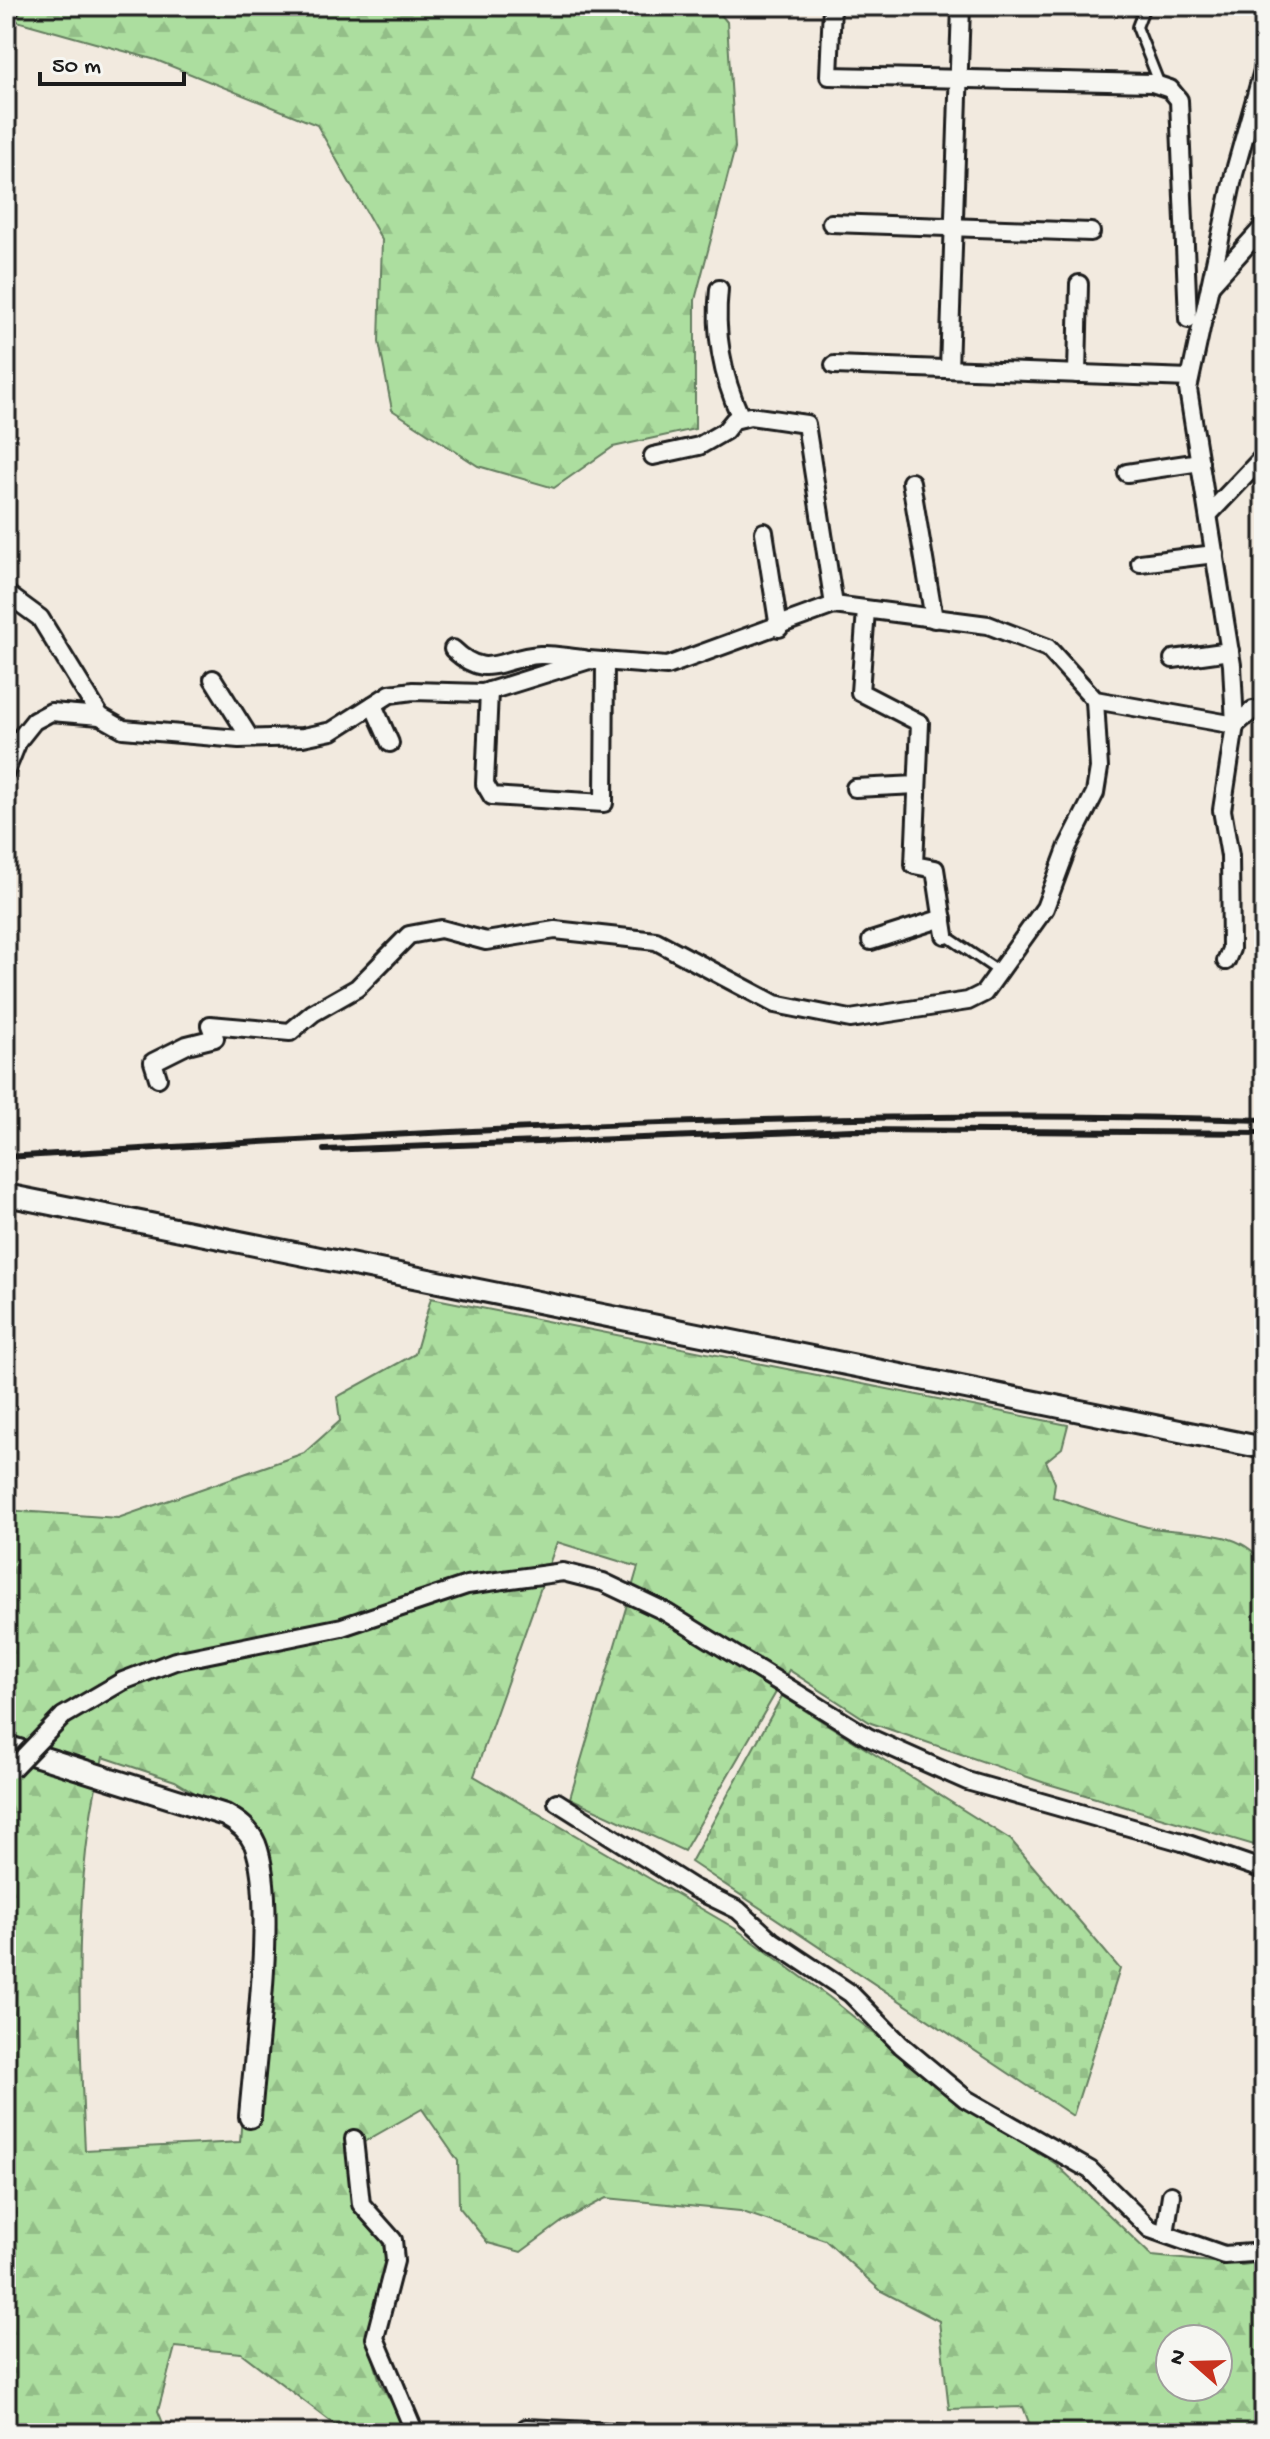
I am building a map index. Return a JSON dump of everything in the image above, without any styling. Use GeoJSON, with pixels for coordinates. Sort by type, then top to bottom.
{"type":"FeatureCollection","features":[{"type":"Feature","properties":{"kind":"street"},"geometry":{"type":"LineString","coordinates":[[6,11],[12,6]]}},
{"type":"Feature","properties":{"kind":"street"},"geometry":{"type":"LineString","coordinates":[[832,6],[829,76],[1161,86],[1170,89],[1179,100],[1188,389],[1230,651],[1235,725],[1222,810],[1230,856],[1231,949],[1226,961]]}},
{"type":"Feature","properties":{"kind":"street"},"geometry":{"type":"LineString","coordinates":[[949,369],[961,6]]}},
{"type":"Feature","properties":{"kind":"street"},"geometry":{"type":"LineString","coordinates":[[1188,323],[1208,287],[1259,105],[1264,67]]}},
{"type":"Feature","properties":{"kind":"street"},"geometry":{"type":"LineString","coordinates":[[831,223],[1091,232]]}},
{"type":"Feature","properties":{"kind":"street"},"geometry":{"type":"LineString","coordinates":[[1208,287],[1264,226]]}},
{"type":"Feature","properties":{"kind":"street"},"geometry":{"type":"LineString","coordinates":[[1077,374],[1079,284]]}},
{"type":"Feature","properties":{"kind":"street"},"geometry":{"type":"LineString","coordinates":[[719,289],[716,322],[726,383],[741,418]]}},
{"type":"Feature","properties":{"kind":"street"},"geometry":{"type":"LineString","coordinates":[[834,365],[1190,378]]}},
{"type":"Feature","properties":{"kind":"street"},"geometry":{"type":"LineString","coordinates":[[653,456],[699,446],[741,418],[750,416],[806,424],[834,605]]}},
{"type":"Feature","properties":{"kind":"street"},"geometry":{"type":"LineString","coordinates":[[1127,473],[1200,462]]}},
{"type":"Feature","properties":{"kind":"street"},"geometry":{"type":"LineString","coordinates":[[1209,514],[1260,467]]}},
{"type":"Feature","properties":{"kind":"street"},"geometry":{"type":"LineString","coordinates":[[911,482],[934,619]]}},
{"type":"Feature","properties":{"kind":"street"},"geometry":{"type":"LineString","coordinates":[[764,532],[779,628]]}},
{"type":"Feature","properties":{"kind":"street"},"geometry":{"type":"LineString","coordinates":[[1140,563],[1215,554]]}},
{"type":"Feature","properties":{"kind":"street"},"geometry":{"type":"LineString","coordinates":[[6,593],[40,618],[100,716]]}},
{"type":"Feature","properties":{"kind":"street"},"geometry":{"type":"LineString","coordinates":[[453,649],[468,663],[485,668],[540,655],[667,666],[779,628],[834,605],[988,625],[1048,648],[1095,700],[1235,725],[1253,710],[1264,709]]}},
{"type":"Feature","properties":{"kind":"street"},"geometry":{"type":"LineString","coordinates":[[866,610],[860,692],[920,723],[914,865],[935,869],[944,926],[871,941]]}},
{"type":"Feature","properties":{"kind":"street"},"geometry":{"type":"LineString","coordinates":[[1173,659],[1230,651]]}},
{"type":"Feature","properties":{"kind":"street"},"geometry":{"type":"LineString","coordinates":[[6,771],[18,741],[34,721],[51,712],[100,716],[123,729],[250,738],[303,737],[332,731],[390,694],[489,691],[597,660]]}},
{"type":"Feature","properties":{"kind":"street"},"geometry":{"type":"LineString","coordinates":[[489,691],[485,784],[492,796],[604,803],[597,660]]}},
{"type":"Feature","properties":{"kind":"street"},"geometry":{"type":"LineString","coordinates":[[213,679],[250,738]]}},
{"type":"Feature","properties":{"kind":"street"},"geometry":{"type":"LineString","coordinates":[[158,1078],[153,1062],[215,1038],[210,1025],[290,1032],[313,1013],[357,988],[409,935],[441,929],[486,941],[555,930],[656,941],[775,1004],[850,1019],[968,1001],[984,993],[1001,973],[1045,908],[1068,846],[1095,793],[1099,768],[1095,700]]}},
{"type":"Feature","properties":{"kind":"street"},"geometry":{"type":"LineString","coordinates":[[373,705],[390,743]]}},
{"type":"Feature","properties":{"kind":"street"},"geometry":{"type":"LineString","coordinates":[[855,788],[917,785]]}},
{"type":"Feature","properties":{"kind":"street"},"geometry":{"type":"LineString","coordinates":[[6,1195],[1264,1448]]}},
{"type":"Feature","properties":{"kind":"street"},"geometry":{"type":"LineString","coordinates":[[8,1772],[63,1716],[123,1681],[175,1661],[342,1627],[467,1585],[563,1572],[603,1582],[664,1611],[868,1737],[967,1781],[1182,1842],[1264,1870]]}},
{"type":"Feature","properties":{"kind":"street"},"geometry":{"type":"LineString","coordinates":[[6,1746],[225,1815],[247,1830],[260,1864],[263,1896],[261,1974],[250,2117]]}},
{"type":"Feature","properties":{"kind":"street"},"geometry":{"type":"LineString","coordinates":[[557,1802],[693,1888],[738,1910],[772,1941],[850,1993],[901,2045],[966,2099],[1090,2170],[1150,2229],[1224,2255],[1264,2252]]}},
{"type":"Feature","properties":{"kind":"street"},"geometry":{"type":"LineString","coordinates":[[354,2139],[361,2204],[393,2240],[395,2261],[375,2338],[415,2433]]}},
{"type":"Feature","properties":{"kind":"street"},"geometry":{"type":"LineString","coordinates":[[1165,2234],[1171,2195]]}},
{"type":"Feature","properties":{"kind":"street"},"geometry":{"type":"LineString","coordinates":[[525,2433],[526,2428],[635,2433]]}},
{"type":"Feature","properties":{"kind":"lane"},"geometry":{"type":"LineString","coordinates":[[1145,6],[1137,27],[1161,86]]}},
{"type":"Feature","properties":{"kind":"lane"},"geometry":{"type":"LineString","coordinates":[[944,926],[1001,973]]}},
{"type":"Feature","properties":{"kind":"green space"},"geometry":{"type":"Polygon","coordinates":[[[6,6],[714,6],[727,22],[735,148],[695,300],[695,429],[613,447],[554,488],[478,466],[392,410],[379,342],[382,240],[317,125],[156,60],[6,18],[6,6]]]}},
{"type":"Feature","properties":{"kind":"green space"},"geometry":{"type":"Polygon","coordinates":[[[431,1298],[1068,1425],[1062,1448],[1046,1461],[1055,1483],[1053,1497],[1147,1527],[1228,1538],[1255,1553],[1264,1566],[1264,1848],[1045,1783],[871,1723],[789,1670],[684,1851],[570,1798],[638,1567],[557,1542],[474,1776],[736,1929],[829,1997],[954,2098],[1056,2164],[1152,2256],[1242,2265],[1264,2262],[1264,2433],[1033,2433],[1023,2407],[949,2409],[939,2321],[881,2291],[825,2240],[740,2211],[606,2198],[563,2221],[521,2252],[488,2243],[459,2207],[458,2161],[422,2109],[348,2151],[358,2209],[382,2241],[387,2263],[369,2344],[380,2382],[401,2419],[393,2433],[346,2433],[241,2353],[175,2347],[158,2411],[167,2433],[81,2433],[76,2425],[6,2425],[6,1510],[118,1518],[304,1453],[340,1421],[337,1397],[415,1354],[431,1298]],[[103,1757],[86,1852],[82,1902],[80,2003],[85,2150],[240,2142],[259,1878],[246,1824],[175,1781],[103,1757]]]}},
{"type":"Feature","properties":{"kind":"green space"},"geometry":{"type":"Polygon","coordinates":[[[782,1696],[1011,1840],[1120,1969],[1073,2116],[691,1862],[782,1696]]]}},
{"type":"Feature","properties":{"kind":"railway"},"geometry":{"type":"LineString","coordinates":[[6,1157],[477,1130],[792,1119],[1107,1117],[1264,1120]]}},
{"type":"Feature","properties":{"kind":"railway"},"geometry":{"type":"LineString","coordinates":[[324,1150],[853,1130],[1264,1133]]}}]}
